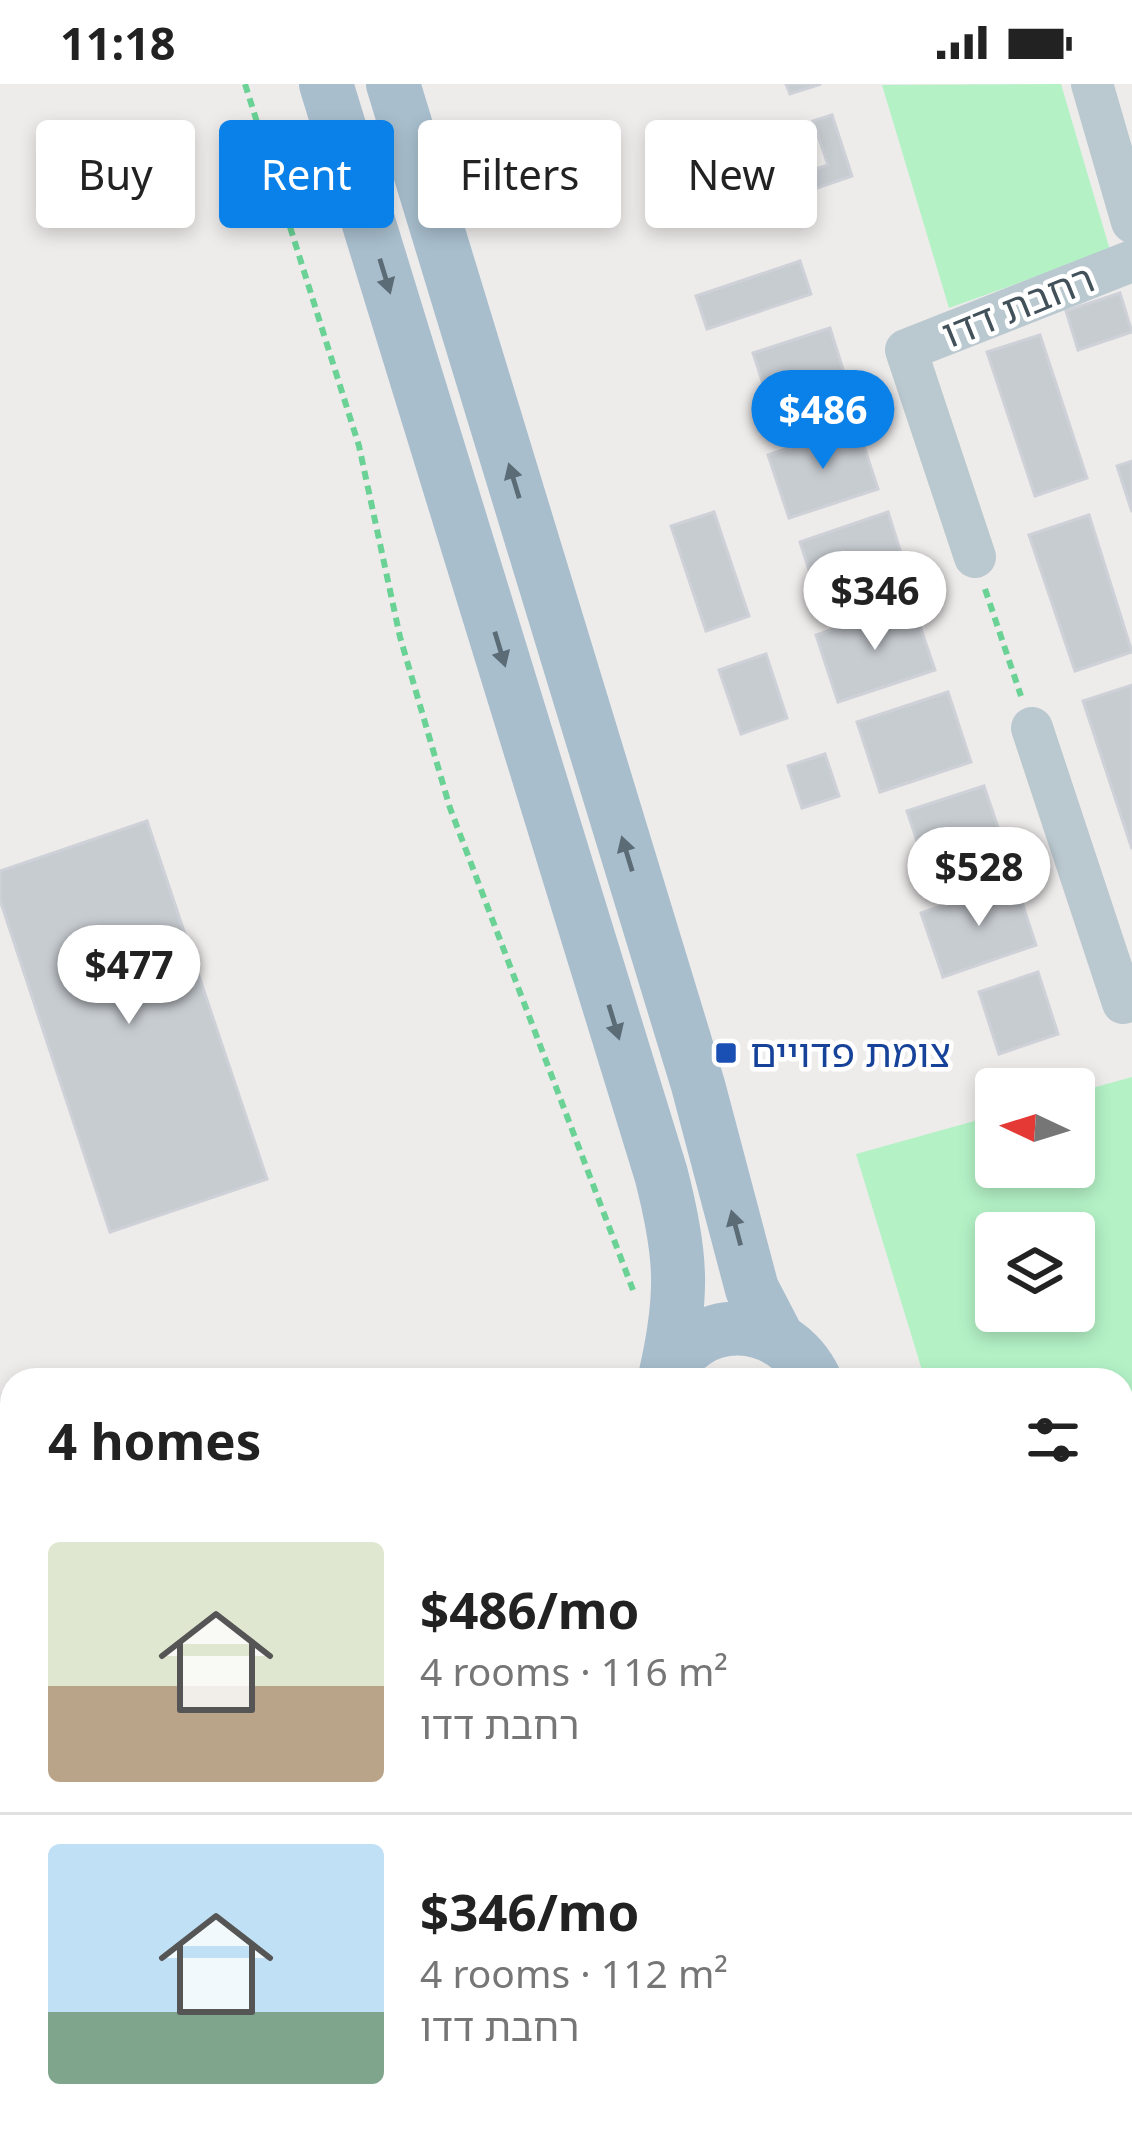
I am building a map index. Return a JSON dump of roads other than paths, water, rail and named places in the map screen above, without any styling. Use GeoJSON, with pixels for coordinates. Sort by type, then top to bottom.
{"type":"FeatureCollection","features":[{"type":"Feature","properties":{"kind":"main road"},"geometry":{"type":"LineString","coordinates":[[326,84],[662,1174],[681,1280],[667,1368]]}},
{"type":"Feature","properties":{"kind":"main road"},"geometry":{"type":"LineString","coordinates":[[393,84],[698,1085],[752,1289],[777,1337]]}},
{"type":"Feature","properties":{"kind":"main road"},"geometry":{"type":"LineString","coordinates":[[672,1368],[686,1348],[706,1335],[728,1329],[751,1329],[777,1337],[799,1354],[808,1368]]}},
{"type":"Feature","properties":{"kind":"street"},"geometry":{"type":"LineString","coordinates":[[1092,84],[1130,204]]}},
{"type":"Feature","properties":{"kind":"street","name":"רחבת דדו"},"geometry":{"type":"LineString","coordinates":[[975,557],[906,350],[1132,261]]}},
{"type":"Feature","properties":{"kind":"street"},"geometry":{"type":"LineString","coordinates":[[1032,728],[1123,1004],[1132,1000]]}},
{"type":"Feature","properties":{"kind":"place","name":"צומת פדויים"},"geometry":{"type":"Point","coordinates":[726,1053]}}]}
